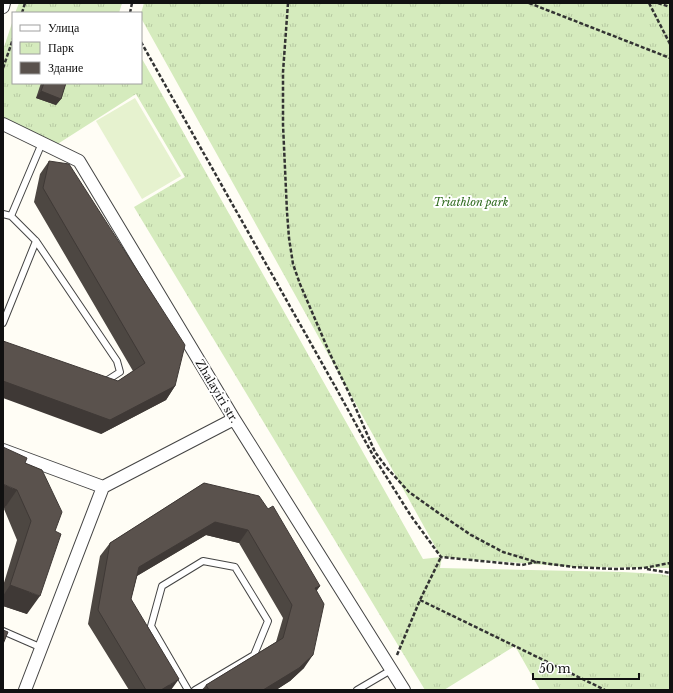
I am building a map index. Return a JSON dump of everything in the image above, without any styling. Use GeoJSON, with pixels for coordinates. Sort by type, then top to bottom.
{"type":"FeatureCollection","features":[{"type":"Feature","properties":{"kind":"street"},"geometry":{"type":"LineString","coordinates":[[3,7],[4,3]]}},
{"type":"Feature","properties":{"kind":"street","name":"Zhalayiri str."},"geometry":{"type":"LineString","coordinates":[[3,124],[79,161],[234,419],[404,690]]}},
{"type":"Feature","properties":{"kind":"street"},"geometry":{"type":"LineString","coordinates":[[25,690],[103,487],[234,419]]}},
{"type":"Feature","properties":{"kind":"street"},"geometry":{"type":"LineString","coordinates":[[3,450],[103,487]]}},
{"type":"Feature","properties":{"kind":"lane"},"geometry":{"type":"LineString","coordinates":[[10,216],[42,143]]}},
{"type":"Feature","properties":{"kind":"lane"},"geometry":{"type":"LineString","coordinates":[[3,214],[10,216],[36,240],[117,361],[120,372],[106,381],[98,378]]}},
{"type":"Feature","properties":{"kind":"lane"},"geometry":{"type":"LineString","coordinates":[[3,324],[36,240]]}},
{"type":"Feature","properties":{"kind":"lane"},"geometry":{"type":"LineString","coordinates":[[188,690],[151,626],[162,586],[203,561],[235,567],[268,621],[254,655],[196,690]]}},
{"type":"Feature","properties":{"kind":"lane"},"geometry":{"type":"LineString","coordinates":[[3,632],[42,648]]}},
{"type":"Feature","properties":{"kind":"lane"},"geometry":{"type":"LineString","coordinates":[[357,690],[391,670]]}},
{"type":"Feature","properties":{"kind":"path"},"geometry":{"type":"LineString","coordinates":[[288,3],[283,125],[287,212],[293,264],[330,354],[375,452],[387,468],[409,492],[471,535],[503,552],[536,562],[572,567],[615,569],[644,568],[670,563]]}},
{"type":"Feature","properties":{"kind":"path"},"geometry":{"type":"LineString","coordinates":[[529,3],[670,58]]}},
{"type":"Feature","properties":{"kind":"path"},"geometry":{"type":"LineString","coordinates":[[649,3],[670,44]]}},
{"type":"Feature","properties":{"kind":"path"},"geometry":{"type":"LineString","coordinates":[[658,3],[670,7]]}},
{"type":"Feature","properties":{"kind":"path"},"geometry":{"type":"LineString","coordinates":[[3,68],[12,42]]}},
{"type":"Feature","properties":{"kind":"path"},"geometry":{"type":"LineString","coordinates":[[142,44],[374,457],[411,516],[442,557],[522,565],[536,562]]}},
{"type":"Feature","properties":{"kind":"path"},"geometry":{"type":"LineString","coordinates":[[391,670],[420,600],[442,557]]}},
{"type":"Feature","properties":{"kind":"path"},"geometry":{"type":"LineString","coordinates":[[644,568],[670,574]]}},
{"type":"Feature","properties":{"kind":"path"},"geometry":{"type":"LineString","coordinates":[[420,600],[605,690]]}},
{"type":"Feature","properties":{"kind":"green space"},"geometry":{"type":"Polygon","coordinates":[[[19,3],[122,3],[119,12],[15,12],[19,3]]]}},
{"type":"Feature","properties":{"kind":"green space","name":"Triathlon park"},"geometry":{"type":"Polygon","coordinates":[[[144,3],[670,3],[670,568],[573,567],[442,557],[440,568],[622,572],[670,576],[670,690],[540,690],[515,646],[444,690],[425,690],[134,207],[185,177],[136,94],[56,145],[3,118],[3,50],[12,23],[12,84],[142,84],[142,59],[423,559],[441,557],[142,20],[141,12],[144,3]]]}},
{"type":"Feature","properties":{"kind":"green space"},"geometry":{"type":"Polygon","coordinates":[[[135,98],[181,176],[142,199],[96,121],[135,98]]]}},
{"type":"Feature","properties":{"kind":"building"},"geometry":{"type":"Polygon","coordinates":[[[44,84],[66,84],[61,99],[41,91],[44,84]]]}},
{"type":"Feature","properties":{"kind":"building"},"geometry":{"type":"Polygon","coordinates":[[[49,161],[69,164],[185,345],[175,386],[110,420],[3,381],[3,341],[118,381],[145,363],[43,188],[49,161]]]}},
{"type":"Feature","properties":{"kind":"building"},"geometry":{"type":"Polygon","coordinates":[[[3,447],[27,458],[25,463],[42,470],[62,512],[55,531],[61,534],[40,596],[10,585],[31,521],[17,490],[3,484],[3,447]]]}},
{"type":"Feature","properties":{"kind":"building"},"geometry":{"type":"Polygon","coordinates":[[[204,483],[259,496],[268,509],[273,506],[320,586],[315,588],[324,604],[313,655],[299,668],[263,690],[209,690],[206,685],[283,638],[292,605],[248,530],[215,522],[139,567],[131,599],[179,679],[161,690],[146,690],[98,610],[110,543],[204,483]]]}},
{"type":"Feature","properties":{"kind":"building"},"geometry":{"type":"Polygon","coordinates":[[[3,630],[8,632],[3,644],[3,630]]]}}]}
